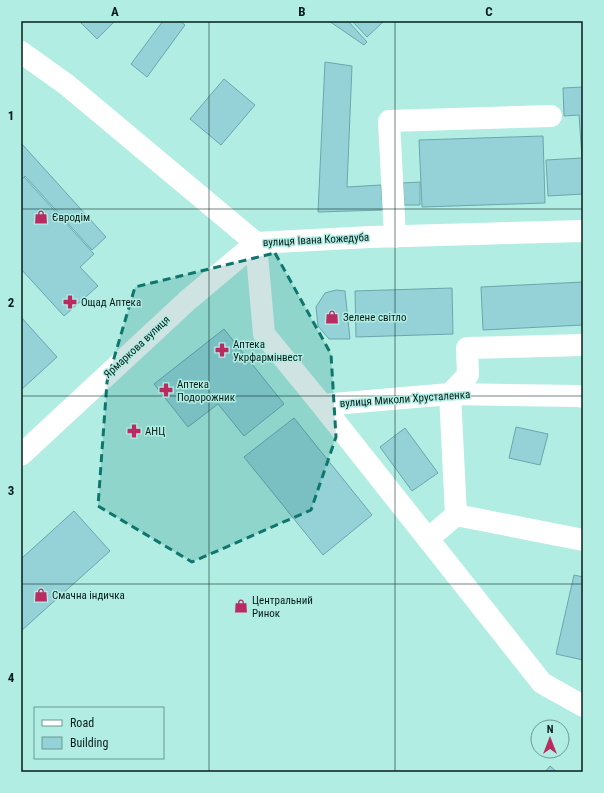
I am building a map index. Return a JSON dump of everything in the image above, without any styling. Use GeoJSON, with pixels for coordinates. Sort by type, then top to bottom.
{"type":"FeatureCollection","features":[{"type":"Feature","properties":{"kind":"street","name":"вулиця Івана Кожедуба"},"geometry":{"type":"LineString","coordinates":[[21,52],[67,85],[256,244],[395,237],[583,231]]}},
{"type":"Feature","properties":{"kind":"street"},"geometry":{"type":"LineString","coordinates":[[395,237],[389,121],[551,116]]}},
{"type":"Feature","properties":{"kind":"street","name":"вулиця Миколи Хрусталенка"},"geometry":{"type":"LineString","coordinates":[[256,244],[264,334],[542,683],[583,706]]}},
{"type":"Feature","properties":{"kind":"street","name":"Ярмаркова вулиця"},"geometry":{"type":"LineString","coordinates":[[21,455],[188,300],[256,244]]}},
{"type":"Feature","properties":{"kind":"street"},"geometry":{"type":"LineString","coordinates":[[456,515],[450,394],[468,375],[467,348],[583,345]]}},
{"type":"Feature","properties":{"kind":"street","name":"вулиця Миколи Хрусталенка"},"geometry":{"type":"LineString","coordinates":[[322,405],[450,394],[583,397]]}},
{"type":"Feature","properties":{"kind":"street"},"geometry":{"type":"LineString","coordinates":[[428,539],[456,515]]}},
{"type":"Feature","properties":{"kind":"street"},"geometry":{"type":"LineString","coordinates":[[456,515],[583,540]]}},
{"type":"Feature","properties":{"kind":"highlighted area"},"geometry":{"type":"Polygon","coordinates":[[[275,253],[331,354],[336,437],[311,510],[192,562],[98,506],[107,382],[135,287],[275,253]]]}},
{"type":"Feature","properties":{"kind":"building"},"geometry":{"type":"Polygon","coordinates":[[[79,21],[115,21],[97,39],[79,21]]]}},
{"type":"Feature","properties":{"kind":"building"},"geometry":{"type":"Polygon","coordinates":[[[163,21],[180,21],[185,25],[147,77],[131,64],[163,21]]]}},
{"type":"Feature","properties":{"kind":"building"},"geometry":{"type":"Polygon","coordinates":[[[329,21],[348,21],[367,42],[364,45],[329,21]]]}},
{"type":"Feature","properties":{"kind":"building"},"geometry":{"type":"Polygon","coordinates":[[[352,21],[384,21],[367,37],[352,21]]]}},
{"type":"Feature","properties":{"kind":"building"},"geometry":{"type":"Polygon","coordinates":[[[325,62],[352,66],[347,187],[381,185],[383,210],[318,212],[325,62]]]}},
{"type":"Feature","properties":{"kind":"building"},"geometry":{"type":"Polygon","coordinates":[[[224,79],[255,105],[221,145],[190,119],[224,79]]]}},
{"type":"Feature","properties":{"kind":"building"},"geometry":{"type":"Polygon","coordinates":[[[583,87],[583,194],[548,196],[546,160],[582,158],[579,115],[564,116],[563,88],[583,87]]]}},
{"type":"Feature","properties":{"kind":"building"},"geometry":{"type":"Polygon","coordinates":[[[543,136],[545,203],[422,207],[419,140],[543,136]]]}},
{"type":"Feature","properties":{"kind":"building"},"geometry":{"type":"Polygon","coordinates":[[[21,143],[106,237],[92,250],[25,176],[21,180],[21,143]]]}},
{"type":"Feature","properties":{"kind":"building","name":"Євродім"},"geometry":{"type":"Polygon","coordinates":[[[24,177],[94,254],[80,267],[98,286],[64,316],[21,269],[21,180],[24,177]]]}},
{"type":"Feature","properties":{"kind":"building"},"geometry":{"type":"Polygon","coordinates":[[[420,182],[420,205],[404,205],[403,183],[420,182]]]}},
{"type":"Feature","properties":{"kind":"building"},"geometry":{"type":"Polygon","coordinates":[[[583,282],[583,325],[483,330],[481,287],[583,282]]]}},
{"type":"Feature","properties":{"kind":"building"},"geometry":{"type":"Polygon","coordinates":[[[452,288],[453,334],[356,337],[355,291],[452,288]]]}},
{"type":"Feature","properties":{"kind":"building","name":"Зелене світло"},"geometry":{"type":"Polygon","coordinates":[[[336,290],[345,291],[350,339],[329,339],[318,326],[316,307],[325,293],[336,290]]]}},
{"type":"Feature","properties":{"kind":"building"},"geometry":{"type":"Polygon","coordinates":[[[21,317],[57,357],[21,390],[21,317]]]}},
{"type":"Feature","properties":{"kind":"building"},"geometry":{"type":"Polygon","coordinates":[[[224,329],[284,404],[244,436],[218,404],[188,427],[154,384],[224,329]]]}},
{"type":"Feature","properties":{"kind":"building"},"geometry":{"type":"Polygon","coordinates":[[[294,418],[372,515],[323,555],[244,457],[294,418]]]}},
{"type":"Feature","properties":{"kind":"building"},"geometry":{"type":"Polygon","coordinates":[[[516,427],[548,434],[540,465],[509,458],[516,427]]]}},
{"type":"Feature","properties":{"kind":"building"},"geometry":{"type":"Polygon","coordinates":[[[405,428],[438,473],[412,491],[380,447],[405,428]]]}},
{"type":"Feature","properties":{"kind":"building","name":"Смачна індичка"},"geometry":{"type":"Polygon","coordinates":[[[74,511],[110,551],[21,631],[21,559],[74,511]]]}},
{"type":"Feature","properties":{"kind":"building"},"geometry":{"type":"Polygon","coordinates":[[[574,575],[583,577],[583,660],[556,654],[574,575]]]}},
{"type":"Feature","properties":{"kind":"building"},"geometry":{"type":"Polygon","coordinates":[[[550,766],[557,772],[545,772],[550,766]]]}},
{"type":"Feature","properties":{"kind":"place","name":"Євродім"},"geometry":{"type":"Point","coordinates":[41,217]}},
{"type":"Feature","properties":{"kind":"place","name":"Ощад Аптека"},"geometry":{"type":"Point","coordinates":[70,302]}},
{"type":"Feature","properties":{"kind":"place","name":"Зелене світло"},"geometry":{"type":"Point","coordinates":[332,317]}},
{"type":"Feature","properties":{"kind":"place","name":"Аптека Укрфармінвест"},"geometry":{"type":"Point","coordinates":[222,350]}},
{"type":"Feature","properties":{"kind":"place","name":"Аптека Подорожник"},"geometry":{"type":"Point","coordinates":[166,390]}},
{"type":"Feature","properties":{"kind":"place","name":"АНЦ"},"geometry":{"type":"Point","coordinates":[134,431]}},
{"type":"Feature","properties":{"kind":"place","name":"Смачна індичка"},"geometry":{"type":"Point","coordinates":[41,595]}},
{"type":"Feature","properties":{"kind":"place","name":"Центральний Ринок"},"geometry":{"type":"Point","coordinates":[241,606]}}]}
